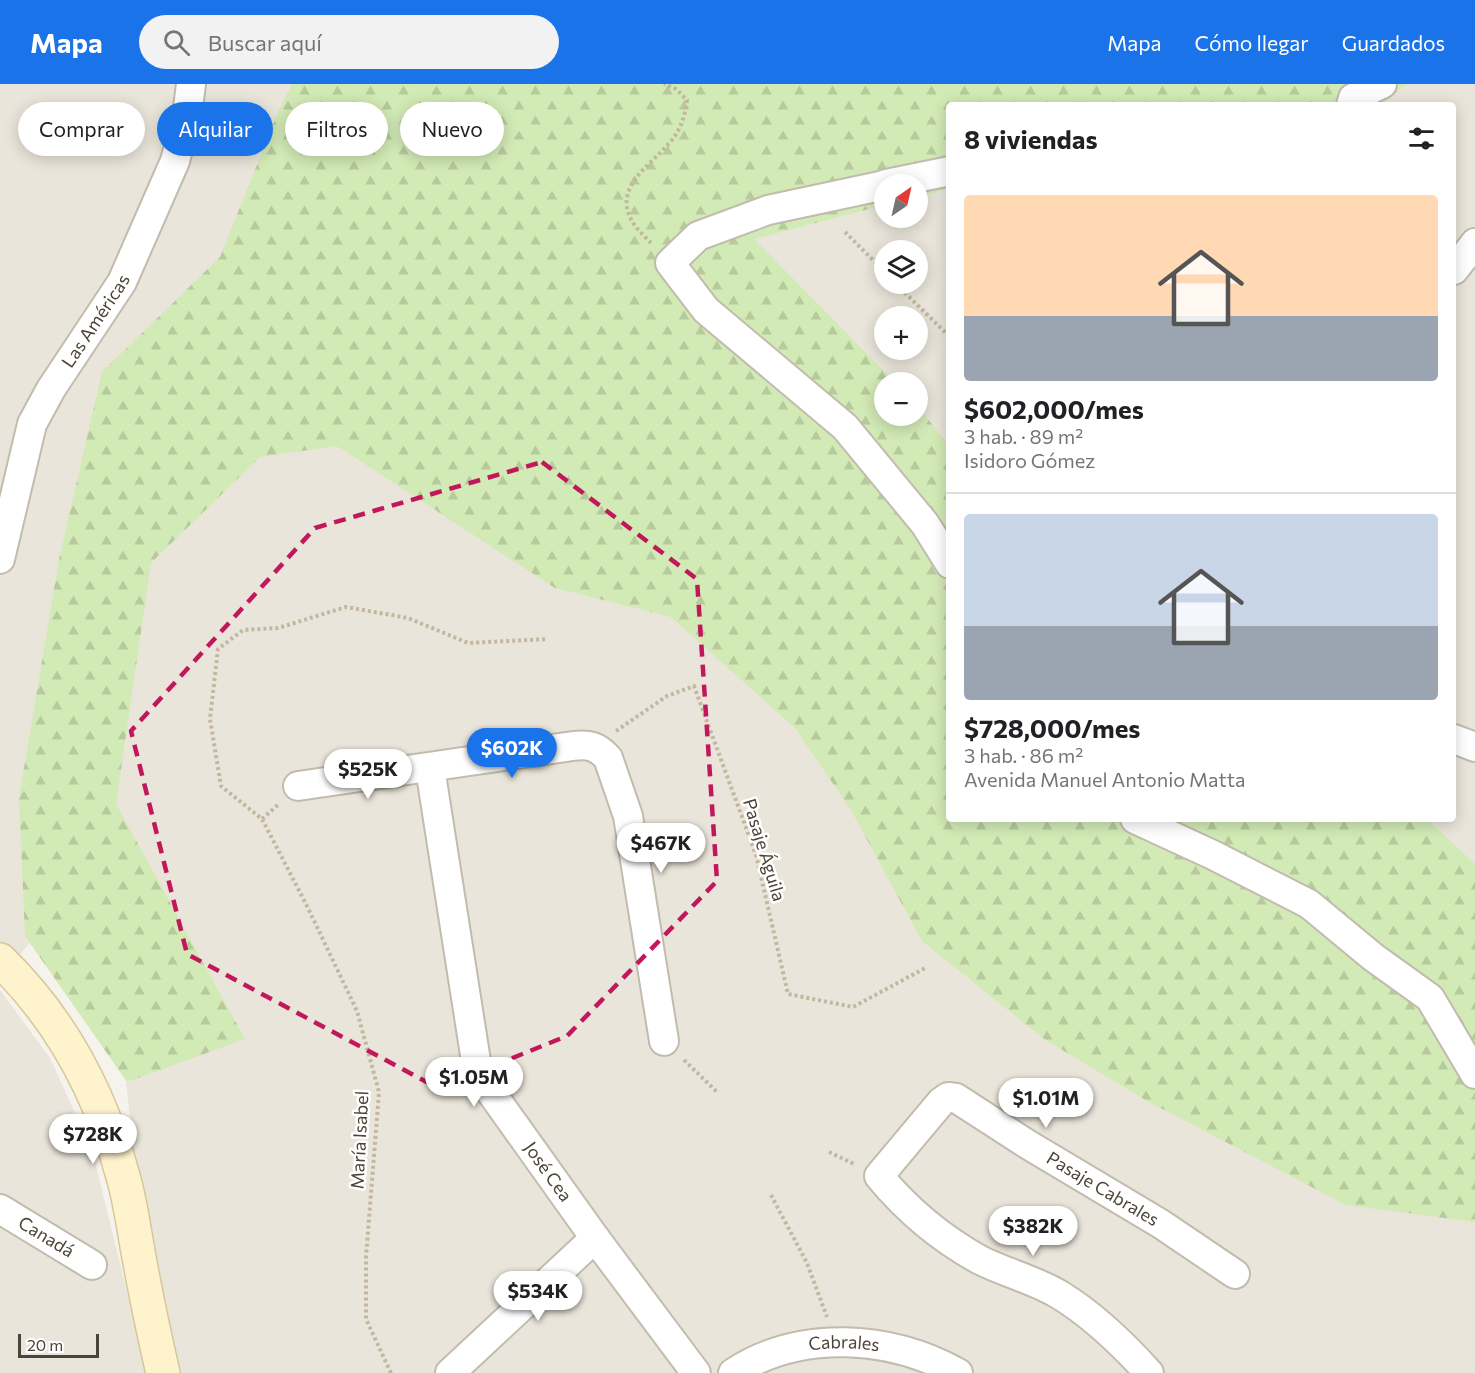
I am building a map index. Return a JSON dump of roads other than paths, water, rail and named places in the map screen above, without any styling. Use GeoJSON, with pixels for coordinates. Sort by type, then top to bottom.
{"type":"FeatureCollection","features":[{"type":"Feature","properties":{"kind":"main road"},"geometry":{"type":"LineString","coordinates":[[0,960],[46,1010],[77,1059],[104,1115],[125,1181],[146,1297],[163,1373]]}},
{"type":"Feature","properties":{"kind":"street","name":"Las Américas"},"geometry":{"type":"LineString","coordinates":[[0,559],[32,424],[51,389],[122,282],[175,161],[188,116],[191,84]]}},
{"type":"Feature","properties":{"kind":"street"},"geometry":{"type":"LineString","coordinates":[[1352,102],[1353,98],[1382,84]]}},
{"type":"Feature","properties":{"kind":"street"},"geometry":{"type":"LineString","coordinates":[[928,176],[946,172]]}},
{"type":"Feature","properties":{"kind":"street"},"geometry":{"type":"LineString","coordinates":[[874,187],[768,210],[698,236],[670,263],[706,310],[845,427],[925,524],[946,558]]}},
{"type":"Feature","properties":{"kind":"street"},"geometry":{"type":"LineString","coordinates":[[1456,267],[1475,243]]}},
{"type":"Feature","properties":{"kind":"street"},"geometry":{"type":"LineString","coordinates":[[1456,740],[1475,747]]}},
{"type":"Feature","properties":{"kind":"street"},"geometry":{"type":"LineString","coordinates":[[298,786],[573,746],[593,746],[601,751],[608,758],[628,816],[664,1041]]}},
{"type":"Feature","properties":{"kind":"street","name":"José Cea"},"geometry":{"type":"LineString","coordinates":[[430,768],[478,1074],[595,1238],[696,1373]]}},
{"type":"Feature","properties":{"kind":"street"},"geometry":{"type":"LineString","coordinates":[[1142,822],[1309,904],[1373,957],[1430,998],[1475,1074]]}},
{"type":"Feature","properties":{"kind":"street","name":"Pasaje Cabrales"},"geometry":{"type":"LineString","coordinates":[[1149,1373],[1123,1343],[1096,1320],[1058,1294],[981,1260],[950,1241],[915,1214],[879,1176],[940,1102],[948,1097],[956,1098],[1027,1144],[1161,1224],[1235,1274]]}},
{"type":"Feature","properties":{"kind":"street","name":"Canadá"},"geometry":{"type":"LineString","coordinates":[[0,1209],[93,1265]]}},
{"type":"Feature","properties":{"kind":"street"},"geometry":{"type":"LineString","coordinates":[[450,1373],[595,1238]]}},
{"type":"Feature","properties":{"kind":"street","name":"Cabrales"},"geometry":{"type":"LineString","coordinates":[[733,1373],[747,1364],[780,1350],[832,1341],[892,1347],[937,1362],[958,1373]]}}]}
